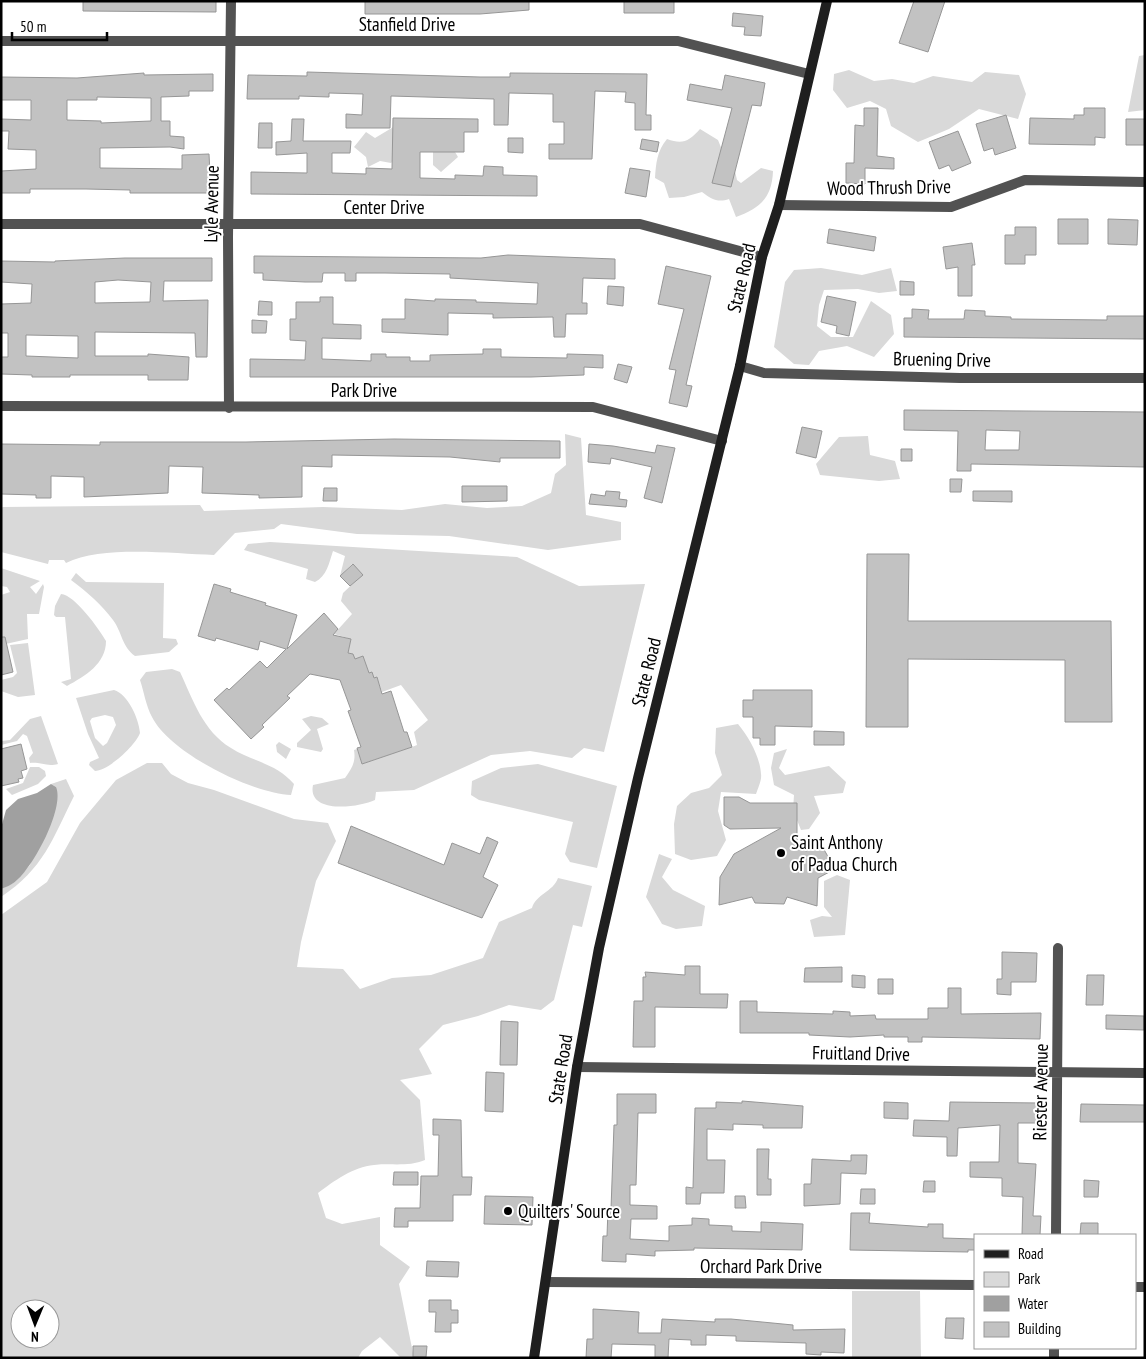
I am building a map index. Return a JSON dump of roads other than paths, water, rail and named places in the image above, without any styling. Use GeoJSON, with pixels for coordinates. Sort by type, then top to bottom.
{"type":"FeatureCollection","features":[{"type":"Feature","properties":{"kind":"main road","name":"State Road"},"geometry":{"type":"LineString","coordinates":[[534,1358],[577,1067],[614,879],[740,366],[762,257],[779,205],[827,1]]}},
{"type":"Feature","properties":{"kind":"street","name":"Lyle Avenue"},"geometry":{"type":"LineString","coordinates":[[229,408],[228,225],[231,1]]}},
{"type":"Feature","properties":{"kind":"street","name":"Stanfield Drive"},"geometry":{"type":"LineString","coordinates":[[1,41],[678,41],[809,74]]}},
{"type":"Feature","properties":{"kind":"street","name":"Wood Thrush Drive"},"geometry":{"type":"LineString","coordinates":[[779,205],[951,207],[1025,180],[1145,182]]}},
{"type":"Feature","properties":{"kind":"street","name":"Center Drive"},"geometry":{"type":"LineString","coordinates":[[1,224],[640,224],[762,257]]}},
{"type":"Feature","properties":{"kind":"street","name":"Bruening Drive"},"geometry":{"type":"LineString","coordinates":[[740,366],[764,372],[960,378],[1145,378]]}},
{"type":"Feature","properties":{"kind":"street","name":"Park Drive"},"geometry":{"type":"LineString","coordinates":[[1,406],[229,408],[593,406],[722,441]]}},
{"type":"Feature","properties":{"kind":"street","name":"Riester Avenue"},"geometry":{"type":"LineString","coordinates":[[1056,1234],[1058,948]]}},
{"type":"Feature","properties":{"kind":"street","name":"Fruitland Drive"},"geometry":{"type":"LineString","coordinates":[[577,1067],[1145,1074]]}},
{"type":"Feature","properties":{"kind":"street","name":"Orchard Park Drive"},"geometry":{"type":"LineString","coordinates":[[546,1282],[974,1285]]}},
{"type":"Feature","properties":{"kind":"water"},"geometry":{"type":"Polygon","coordinates":[[[51,784],[56,787],[58,797],[52,823],[46,837],[22,875],[13,883],[1,889],[1,828],[6,810],[18,799],[37,793],[51,784]]]}},
{"type":"Feature","properties":{"kind":"place","name":"Saint Anthony of Padua Church"},"geometry":{"type":"Point","coordinates":[781,853]}},
{"type":"Feature","properties":{"kind":"place","name":"Quilters' Source"},"geometry":{"type":"Point","coordinates":[508,1211]}}]}
